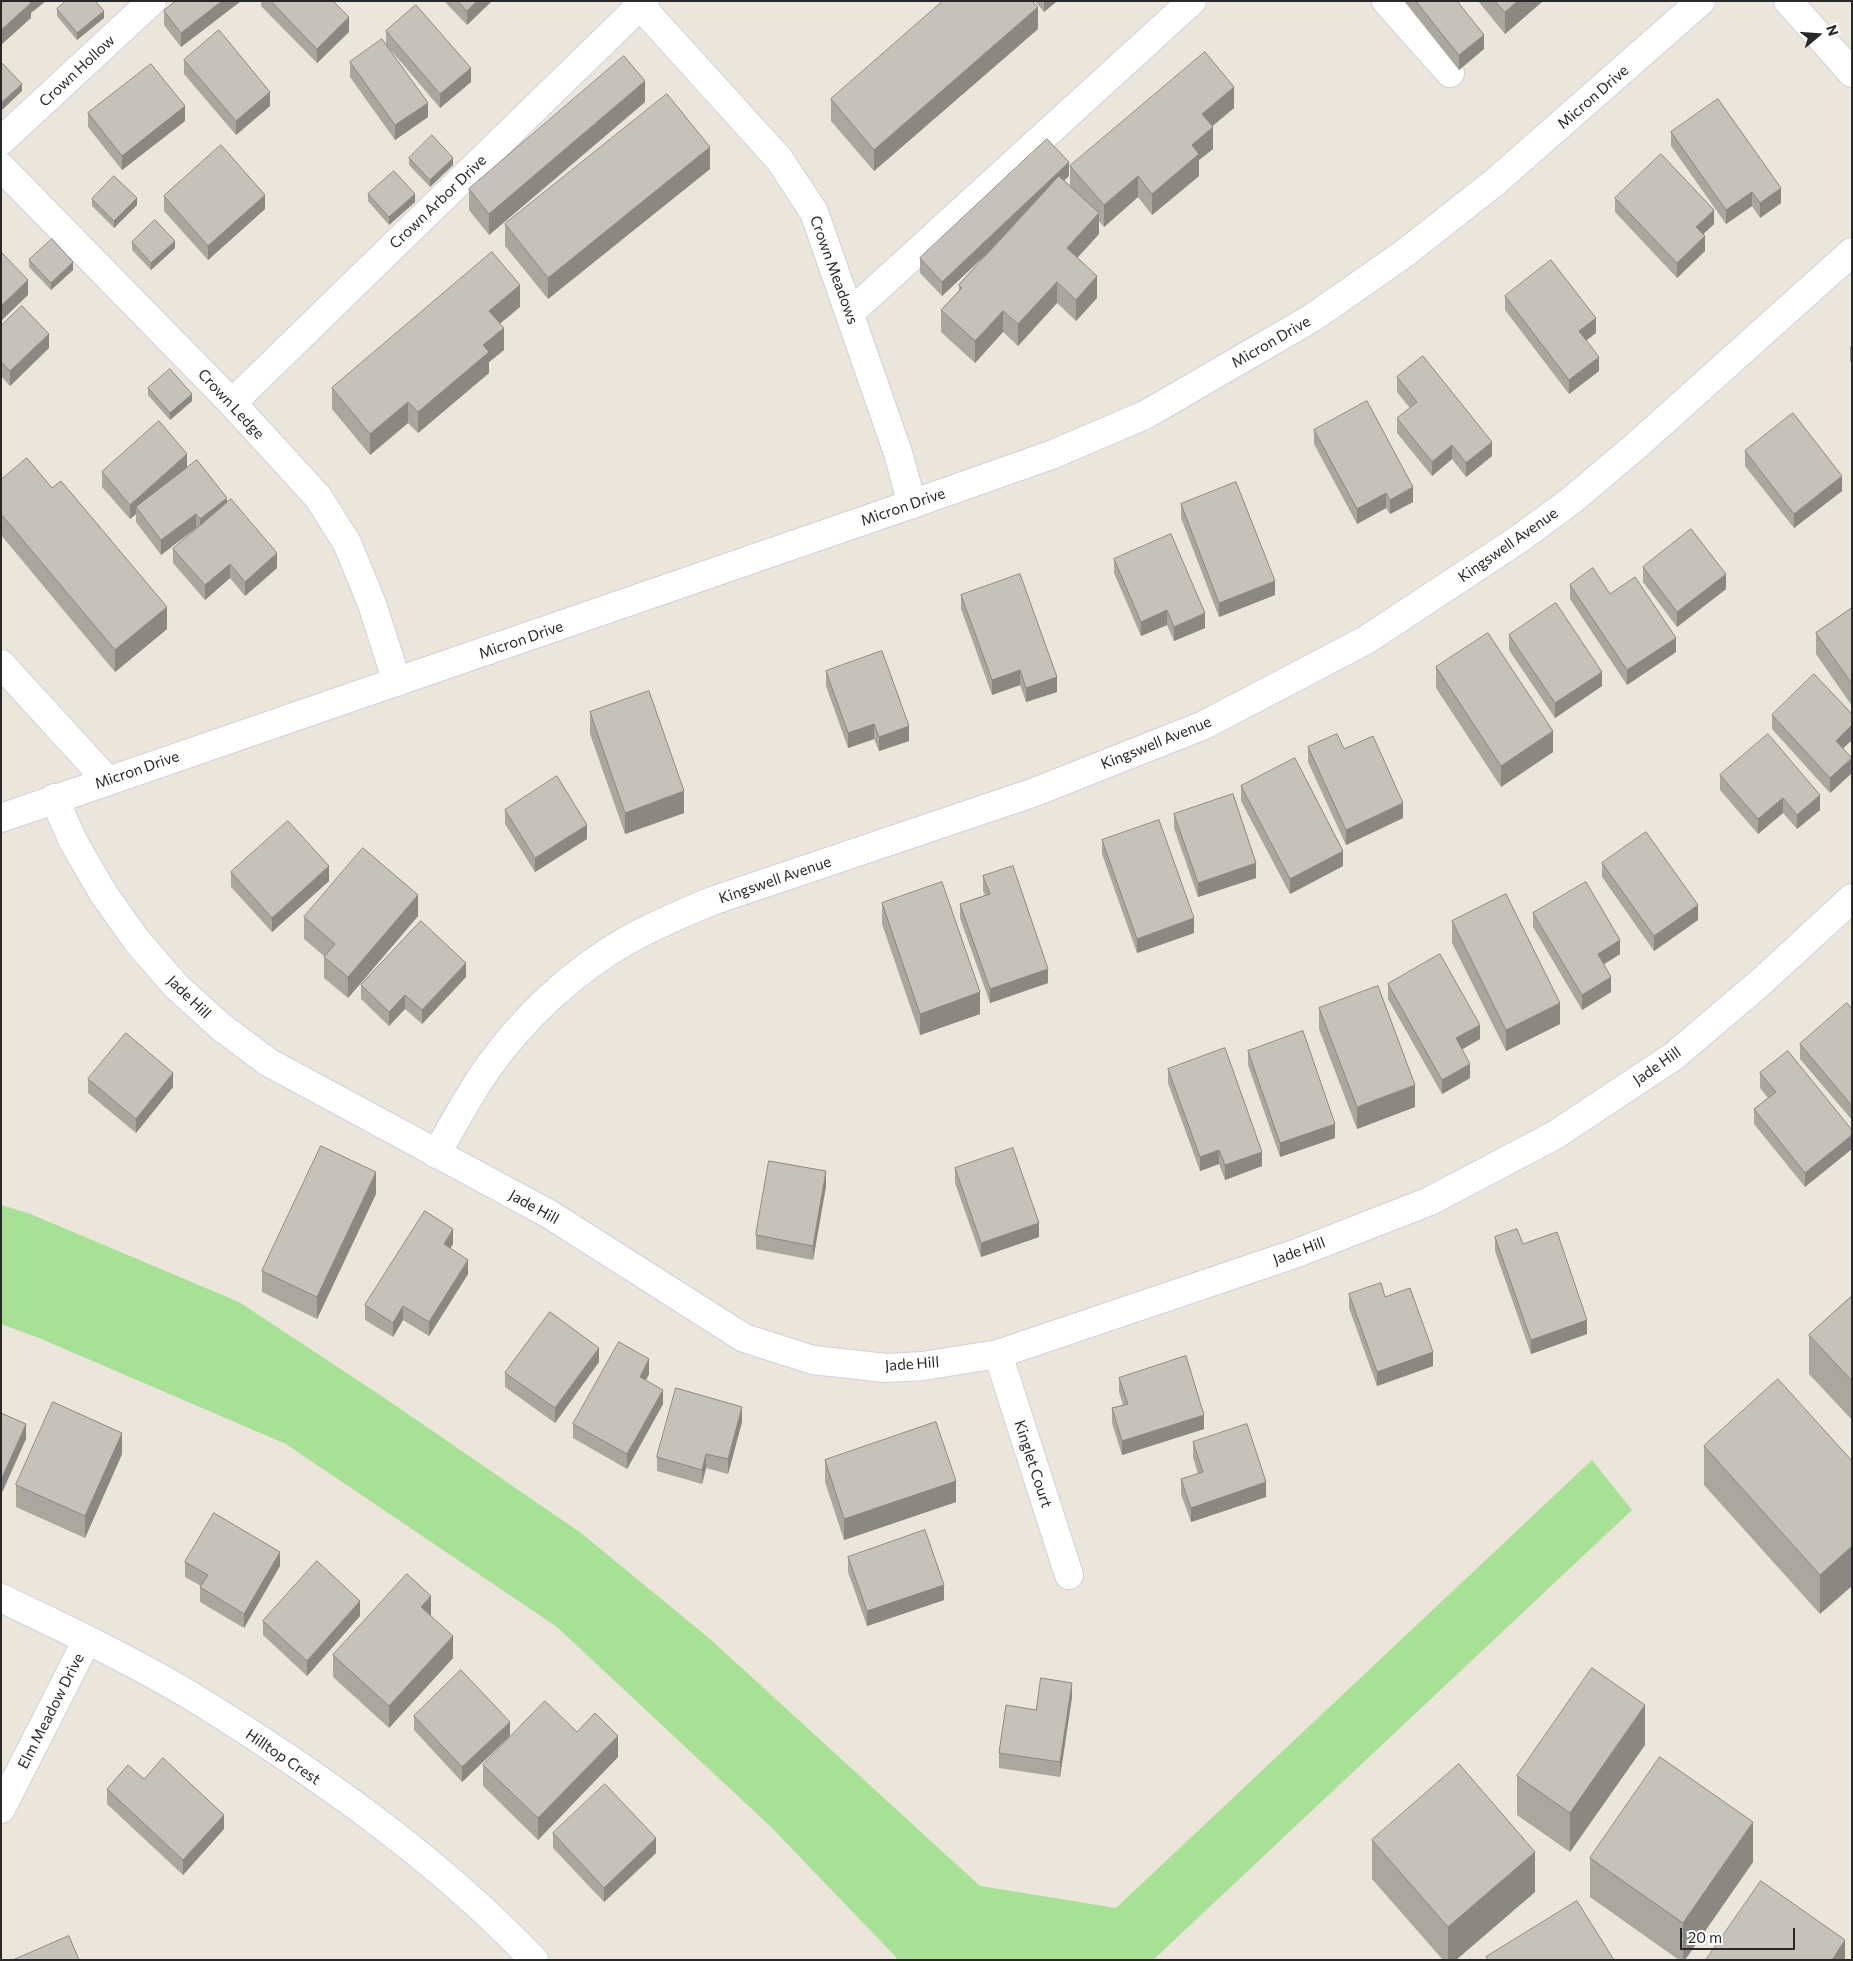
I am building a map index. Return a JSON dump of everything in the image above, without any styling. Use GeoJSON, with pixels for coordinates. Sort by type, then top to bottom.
{"type":"FeatureCollection","features":[{"type":"Feature","properties":{"kind":"street","name":"Crown Hollow"},"geometry":{"type":"LineString","coordinates":[[1,141],[152,1]]}},
{"type":"Feature","properties":{"kind":"street"},"geometry":{"type":"LineString","coordinates":[[850,314],[1192,1]]}},
{"type":"Feature","properties":{"kind":"street"},"geometry":{"type":"LineString","coordinates":[[1386,1],[1450,73]]}},
{"type":"Feature","properties":{"kind":"street","name":"Micron Drive"},"geometry":{"type":"LineString","coordinates":[[1,818],[54,798],[912,504],[1051,455],[1145,415],[1312,318],[1406,253],[1494,182],[1701,1]]}},
{"type":"Feature","properties":{"kind":"street"},"geometry":{"type":"LineString","coordinates":[[1788,1],[1852,73]]}},
{"type":"Feature","properties":{"kind":"street","name":"Crown Meadows"},"geometry":{"type":"LineString","coordinates":[[641,3],[779,159],[814,212],[898,453],[912,504]]}},
{"type":"Feature","properties":{"kind":"street","name":"Crown Arbor Drive"},"geometry":{"type":"LineString","coordinates":[[232,403],[641,3]]}},
{"type":"Feature","properties":{"kind":"street","name":"Crown Ledge"},"geometry":{"type":"LineString","coordinates":[[1,167],[232,403],[318,497],[347,543],[372,604],[397,682]]}},
{"type":"Feature","properties":{"kind":"street","name":"Kingswell Avenue"},"geometry":{"type":"LineString","coordinates":[[436,1154],[487,1070],[516,1032],[550,998],[586,967],[626,941],[668,919],[712,901],[1035,792],[1204,725],[1366,640],[1519,539],[1572,500],[1637,445],[1852,252]]}},
{"type":"Feature","properties":{"kind":"street"},"geometry":{"type":"LineString","coordinates":[[1,664],[107,780]]}},
{"type":"Feature","properties":{"kind":"street","name":"Jade Hill"},"geometry":{"type":"LineString","coordinates":[[54,798],[73,841],[103,893],[137,942],[176,986],[220,1026],[268,1062],[549,1214],[744,1338],[813,1360],[886,1368],[923,1366],[998,1354],[1297,1253],[1430,1201],[1547,1139],[1674,1056],[1761,982],[1852,898]]}},
{"type":"Feature","properties":{"kind":"street","name":"Kinglet Court"},"geometry":{"type":"LineString","coordinates":[[998,1354],[1069,1575]]}},
{"type":"Feature","properties":{"kind":"street","name":"Hilltop Crest"},"geometry":{"type":"LineString","coordinates":[[1,1598],[87,1640],[192,1697],[288,1759],[371,1817],[454,1883],[534,1960]]}},
{"type":"Feature","properties":{"kind":"street","name":"Elm Meadow Drive"},"geometry":{"type":"LineString","coordinates":[[1,1809],[87,1640]]}},
{"type":"Feature","properties":{"kind":"green space"},"geometry":{"type":"Polygon","coordinates":[[[1,1205],[28,1213],[239,1302],[386,1399],[581,1533],[710,1639],[980,1886],[1116,1908],[1592,1460],[1632,1510],[1153,1960],[897,1960],[771,1827],[557,1627],[286,1444],[39,1338],[1,1324],[1,1205]]]}},
{"type":"Feature","properties":{"kind":"building"},"geometry":{"type":"Polygon","coordinates":[[[1,1],[29,1],[31,3],[1,30],[1,1]]]}},
{"type":"Feature","properties":{"kind":"building"},"geometry":{"type":"Polygon","coordinates":[[[66,1],[95,1],[104,11],[77,33],[57,9],[66,1]]]}},
{"type":"Feature","properties":{"kind":"building"},"geometry":{"type":"Polygon","coordinates":[[[176,1],[222,1],[181,33],[164,11],[176,1]]]}},
{"type":"Feature","properties":{"kind":"building"},"geometry":{"type":"Polygon","coordinates":[[[271,1],[333,1],[349,17],[317,49],[271,1]]]}},
{"type":"Feature","properties":{"kind":"building"},"geometry":{"type":"Polygon","coordinates":[[[458,1],[477,1],[467,11],[458,1]]]}},
{"type":"Feature","properties":{"kind":"building"},"geometry":{"type":"Polygon","coordinates":[[[943,1],[1032,1],[1038,7],[874,150],[831,99],[943,1]]]}},
{"type":"Feature","properties":{"kind":"building"},"geometry":{"type":"Polygon","coordinates":[[[1416,1],[1457,1],[1484,35],[1459,55],[1416,1]]]}},
{"type":"Feature","properties":{"kind":"building"},"geometry":{"type":"Polygon","coordinates":[[[1495,1],[1518,1],[1505,12],[1495,1]]]}},
{"type":"Feature","properties":{"kind":"building"},"geometry":{"type":"Polygon","coordinates":[[[416,5],[471,68],[440,94],[386,31],[416,5]]]}},
{"type":"Feature","properties":{"kind":"building"},"geometry":{"type":"Polygon","coordinates":[[[219,30],[270,92],[236,121],[184,60],[219,30]]]}},
{"type":"Feature","properties":{"kind":"building"},"geometry":{"type":"Polygon","coordinates":[[[382,39],[428,103],[395,125],[350,62],[382,39]]]}},
{"type":"Feature","properties":{"kind":"building"},"geometry":{"type":"Polygon","coordinates":[[[1205,52],[1234,87],[1202,114],[1213,127],[1192,145],[1199,154],[1152,194],[1138,176],[1104,205],[1070,166],[1205,52]]]}},
{"type":"Feature","properties":{"kind":"building"},"geometry":{"type":"Polygon","coordinates":[[[624,56],[645,81],[489,214],[469,189],[624,56]]]}},
{"type":"Feature","properties":{"kind":"building"},"geometry":{"type":"Polygon","coordinates":[[[1,62],[22,84],[1,103],[1,62]]]}},
{"type":"Feature","properties":{"kind":"building"},"geometry":{"type":"Polygon","coordinates":[[[151,64],[185,106],[122,156],[88,113],[151,64]]]}},
{"type":"Feature","properties":{"kind":"building"},"geometry":{"type":"Polygon","coordinates":[[[667,94],[710,147],[548,278],[505,224],[667,94]]]}},
{"type":"Feature","properties":{"kind":"building"},"geometry":{"type":"Polygon","coordinates":[[[1718,99],[1781,188],[1760,203],[1752,192],[1726,210],[1671,132],[1718,99]]]}},
{"type":"Feature","properties":{"kind":"building"},"geometry":{"type":"Polygon","coordinates":[[[432,135],[453,158],[430,180],[409,158],[432,135]]]}},
{"type":"Feature","properties":{"kind":"building"},"geometry":{"type":"Polygon","coordinates":[[[1047,139],[1069,162],[942,282],[920,258],[1047,139]]]}},
{"type":"Feature","properties":{"kind":"building"},"geometry":{"type":"Polygon","coordinates":[[[221,145],[265,195],[208,246],[164,196],[221,145]]]}},
{"type":"Feature","properties":{"kind":"building"},"geometry":{"type":"Polygon","coordinates":[[[1661,154],[1714,210],[1696,227],[1705,236],[1677,263],[1615,198],[1661,154]]]}},
{"type":"Feature","properties":{"kind":"building"},"geometry":{"type":"Polygon","coordinates":[[[394,171],[415,194],[389,217],[368,194],[394,171]]]}},
{"type":"Feature","properties":{"kind":"building"},"geometry":{"type":"Polygon","coordinates":[[[114,176],[137,198],[114,221],[92,199],[114,176]]]}},
{"type":"Feature","properties":{"kind":"building"},"geometry":{"type":"Polygon","coordinates":[[[1059,176],[1099,213],[1067,248],[1097,276],[1076,300],[1057,282],[1018,324],[1003,311],[975,341],[941,310],[962,288],[959,285],[1059,176]]]}},
{"type":"Feature","properties":{"kind":"building"},"geometry":{"type":"Polygon","coordinates":[[[155,220],[175,241],[151,263],[132,242],[155,220]]]}},
{"type":"Feature","properties":{"kind":"building"},"geometry":{"type":"Polygon","coordinates":[[[52,239],[73,262],[51,283],[29,260],[52,239]]]}},
{"type":"Feature","properties":{"kind":"building"},"geometry":{"type":"Polygon","coordinates":[[[1,252],[28,280],[1,306],[1,252]]]}},
{"type":"Feature","properties":{"kind":"building"},"geometry":{"type":"Polygon","coordinates":[[[492,252],[520,285],[489,311],[504,328],[483,345],[489,352],[418,412],[408,402],[370,434],[332,388],[492,252]]]}},
{"type":"Feature","properties":{"kind":"building"},"geometry":{"type":"Polygon","coordinates":[[[1551,260],[1596,318],[1579,331],[1599,357],[1569,380],[1505,296],[1551,260]]]}},
{"type":"Feature","properties":{"kind":"building"},"geometry":{"type":"Polygon","coordinates":[[[22,306],[49,334],[10,371],[1,362],[1,326],[22,306]]]}},
{"type":"Feature","properties":{"kind":"building"},"geometry":{"type":"Polygon","coordinates":[[[1423,356],[1492,442],[1466,463],[1452,445],[1432,462],[1397,418],[1417,402],[1397,377],[1423,356]]]}},
{"type":"Feature","properties":{"kind":"building"},"geometry":{"type":"Polygon","coordinates":[[[170,369],[192,394],[170,413],[148,388],[170,369]]]}},
{"type":"Feature","properties":{"kind":"building"},"geometry":{"type":"Polygon","coordinates":[[[1367,401],[1413,487],[1390,500],[1386,493],[1357,509],[1314,430],[1367,401]]]}},
{"type":"Feature","properties":{"kind":"building"},"geometry":{"type":"Polygon","coordinates":[[[1793,413],[1842,476],[1794,514],[1745,451],[1793,413]]]}},
{"type":"Feature","properties":{"kind":"building"},"geometry":{"type":"Polygon","coordinates":[[[159,421],[187,454],[130,505],[102,472],[159,421]]]}},
{"type":"Feature","properties":{"kind":"building"},"geometry":{"type":"Polygon","coordinates":[[[27,458],[52,488],[61,481],[167,607],[115,650],[1,514],[1,480],[27,458]]]}},
{"type":"Feature","properties":{"kind":"building"},"geometry":{"type":"Polygon","coordinates":[[[197,460],[227,498],[200,519],[196,514],[161,540],[136,507],[197,460]]]}},
{"type":"Feature","properties":{"kind":"building"},"geometry":{"type":"Polygon","coordinates":[[[1236,482],[1275,581],[1219,603],[1181,504],[1236,482]]]}},
{"type":"Feature","properties":{"kind":"building"},"geometry":{"type":"Polygon","coordinates":[[[231,499],[277,553],[245,582],[230,564],[205,585],[173,549],[231,499]]]}},
{"type":"Feature","properties":{"kind":"building"},"geometry":{"type":"Polygon","coordinates":[[[1691,529],[1726,574],[1677,612],[1643,567],[1691,529]]]}},
{"type":"Feature","properties":{"kind":"building"},"geometry":{"type":"Polygon","coordinates":[[[1171,534],[1205,613],[1174,627],[1167,610],[1141,622],[1114,559],[1171,534]]]}},
{"type":"Feature","properties":{"kind":"building"},"geometry":{"type":"Polygon","coordinates":[[[1593,568],[1610,594],[1635,577],[1676,638],[1627,670],[1570,585],[1593,568]]]}},
{"type":"Feature","properties":{"kind":"building"},"geometry":{"type":"Polygon","coordinates":[[[1020,574],[1057,677],[1026,688],[1020,670],[992,680],[961,595],[1020,574]]]}},
{"type":"Feature","properties":{"kind":"building"},"geometry":{"type":"Polygon","coordinates":[[[1556,603],[1602,672],[1555,703],[1509,635],[1556,603]]]}},
{"type":"Feature","properties":{"kind":"building"},"geometry":{"type":"Polygon","coordinates":[[[1852,608],[1852,684],[1816,633],[1852,608]]]}},
{"type":"Feature","properties":{"kind":"building"},"geometry":{"type":"Polygon","coordinates":[[[1488,633],[1553,731],[1501,766],[1436,667],[1488,633]]]}},
{"type":"Feature","properties":{"kind":"building"},"geometry":{"type":"Polygon","coordinates":[[[882,651],[909,726],[879,737],[874,724],[848,733],[826,671],[882,651]]]}},
{"type":"Feature","properties":{"kind":"building"},"geometry":{"type":"Polygon","coordinates":[[[1814,674],[1852,714],[1852,725],[1836,741],[1852,758],[1830,778],[1772,715],[1814,674]]]}},
{"type":"Feature","properties":{"kind":"building"},"geometry":{"type":"Polygon","coordinates":[[[649,691],[684,791],[625,813],[590,712],[649,691]]]}},
{"type":"Feature","properties":{"kind":"building"},"geometry":{"type":"Polygon","coordinates":[[[1337,734],[1344,749],[1373,736],[1403,803],[1346,830],[1308,747],[1337,734]]]}},
{"type":"Feature","properties":{"kind":"building"},"geometry":{"type":"Polygon","coordinates":[[[1768,734],[1820,795],[1797,815],[1783,798],[1758,819],[1720,775],[1768,734]]]}},
{"type":"Feature","properties":{"kind":"building"},"geometry":{"type":"Polygon","coordinates":[[[1295,758],[1343,851],[1290,879],[1241,786],[1295,758]]]}},
{"type":"Feature","properties":{"kind":"building"},"geometry":{"type":"Polygon","coordinates":[[[557,776],[587,825],[535,858],[505,810],[557,776]]]}},
{"type":"Feature","properties":{"kind":"building"},"geometry":{"type":"Polygon","coordinates":[[[1233,794],[1256,863],[1198,883],[1174,814],[1233,794]]]}},
{"type":"Feature","properties":{"kind":"building"},"geometry":{"type":"Polygon","coordinates":[[[1159,820],[1194,918],[1137,939],[1102,840],[1159,820]]]}},
{"type":"Feature","properties":{"kind":"building"},"geometry":{"type":"Polygon","coordinates":[[[288,821],[329,866],[272,918],[231,872],[288,821]]]}},
{"type":"Feature","properties":{"kind":"building"},"geometry":{"type":"Polygon","coordinates":[[[1646,832],[1698,905],[1654,936],[1602,863],[1646,832]]]}},
{"type":"Feature","properties":{"kind":"building"},"geometry":{"type":"Polygon","coordinates":[[[363,848],[418,895],[348,977],[324,957],[335,944],[304,917],[363,848]]]}},
{"type":"Feature","properties":{"kind":"building"},"geometry":{"type":"Polygon","coordinates":[[[1013,866],[1048,969],[990,989],[960,904],[990,894],[983,876],[1013,866]]]}},
{"type":"Feature","properties":{"kind":"building"},"geometry":{"type":"Polygon","coordinates":[[[942,882],[980,992],[920,1014],[882,903],[942,882]]]}},
{"type":"Feature","properties":{"kind":"building"},"geometry":{"type":"Polygon","coordinates":[[[1586,882],[1620,940],[1598,954],[1611,977],[1582,995],[1533,913],[1586,882]]]}},
{"type":"Feature","properties":{"kind":"building"},"geometry":{"type":"Polygon","coordinates":[[[1506,894],[1560,1003],[1506,1030],[1452,921],[1506,894]]]}},
{"type":"Feature","properties":{"kind":"building"},"geometry":{"type":"Polygon","coordinates":[[[421,921],[466,963],[422,1010],[405,995],[389,1012],[361,985],[421,921]]]}},
{"type":"Feature","properties":{"kind":"building"},"geometry":{"type":"Polygon","coordinates":[[[1440,954],[1480,1025],[1456,1038],[1470,1064],[1442,1080],[1388,984],[1440,954]]]}},
{"type":"Feature","properties":{"kind":"building"},"geometry":{"type":"Polygon","coordinates":[[[1378,986],[1415,1085],[1357,1107],[1319,1008],[1378,986]]]}},
{"type":"Feature","properties":{"kind":"building"},"geometry":{"type":"Polygon","coordinates":[[[1847,1003],[1852,1009],[1852,1106],[1800,1044],[1847,1003]]]}},
{"type":"Feature","properties":{"kind":"building"},"geometry":{"type":"Polygon","coordinates":[[[1303,1031],[1335,1124],[1280,1143],[1248,1051],[1303,1031]]]}},
{"type":"Feature","properties":{"kind":"building"},"geometry":{"type":"Polygon","coordinates":[[[126,1033],[173,1073],[136,1119],[88,1079],[126,1033]]]}},
{"type":"Feature","properties":{"kind":"building"},"geometry":{"type":"Polygon","coordinates":[[[1225,1048],[1262,1152],[1225,1165],[1219,1150],[1200,1157],[1168,1069],[1225,1048]]]}},
{"type":"Feature","properties":{"kind":"building"},"geometry":{"type":"Polygon","coordinates":[[[1788,1051],[1852,1130],[1852,1135],[1805,1173],[1754,1109],[1776,1092],[1760,1073],[1788,1051]]]}},
{"type":"Feature","properties":{"kind":"building"},"geometry":{"type":"Polygon","coordinates":[[[321,1146],[376,1172],[317,1297],[262,1271],[321,1146]]]}},
{"type":"Feature","properties":{"kind":"building"},"geometry":{"type":"Polygon","coordinates":[[[1013,1148],[1039,1223],[981,1243],[955,1168],[1013,1148]]]}},
{"type":"Feature","properties":{"kind":"building"},"geometry":{"type":"Polygon","coordinates":[[[769,1161],[826,1171],[813,1246],[756,1235],[769,1161]]]}},
{"type":"Feature","properties":{"kind":"building"},"geometry":{"type":"Polygon","coordinates":[[[425,1211],[453,1229],[444,1244],[468,1260],[429,1322],[403,1306],[393,1323],[365,1305],[425,1211]]]}},
{"type":"Feature","properties":{"kind":"building"},"geometry":{"type":"Polygon","coordinates":[[[1517,1229],[1523,1244],[1557,1232],[1587,1320],[1531,1340],[1495,1237],[1517,1229]]]}},
{"type":"Feature","properties":{"kind":"building"},"geometry":{"type":"Polygon","coordinates":[[[1381,1283],[1385,1297],[1410,1288],[1433,1352],[1377,1372],[1349,1294],[1381,1283]]]}},
{"type":"Feature","properties":{"kind":"building"},"geometry":{"type":"Polygon","coordinates":[[[1852,1296],[1852,1381],[1809,1335],[1852,1296]]]}},
{"type":"Feature","properties":{"kind":"building"},"geometry":{"type":"Polygon","coordinates":[[[550,1312],[599,1348],[555,1408],[505,1373],[550,1312]]]}},
{"type":"Feature","properties":{"kind":"building"},"geometry":{"type":"Polygon","coordinates":[[[619,1342],[649,1359],[640,1377],[663,1390],[627,1454],[573,1424],[619,1342]]]}},
{"type":"Feature","properties":{"kind":"building"},"geometry":{"type":"Polygon","coordinates":[[[1186,1356],[1204,1415],[1122,1441],[1112,1408],[1128,1404],[1119,1378],[1186,1356]]]}},
{"type":"Feature","properties":{"kind":"building"},"geometry":{"type":"Polygon","coordinates":[[[1778,1379],[1852,1461],[1852,1546],[1820,1575],[1704,1446],[1778,1379]]]}},
{"type":"Feature","properties":{"kind":"building"},"geometry":{"type":"Polygon","coordinates":[[[676,1388],[742,1407],[728,1459],[706,1454],[702,1470],[657,1457],[676,1388]]]}},
{"type":"Feature","properties":{"kind":"building"},"geometry":{"type":"Polygon","coordinates":[[[53,1402],[122,1433],[85,1516],[16,1485],[53,1402]]]}},
{"type":"Feature","properties":{"kind":"building"},"geometry":{"type":"Polygon","coordinates":[[[1,1413],[26,1424],[1,1480],[1,1413]]]}},
{"type":"Feature","properties":{"kind":"building"},"geometry":{"type":"Polygon","coordinates":[[[936,1422],[956,1481],[844,1519],[825,1460],[936,1422]]]}},
{"type":"Feature","properties":{"kind":"building"},"geometry":{"type":"Polygon","coordinates":[[[1247,1424],[1266,1482],[1191,1508],[1181,1479],[1203,1472],[1193,1442],[1247,1424]]]}},
{"type":"Feature","properties":{"kind":"building"},"geometry":{"type":"Polygon","coordinates":[[[214,1513],[280,1552],[244,1614],[200,1587],[208,1575],[185,1562],[214,1513]]]}},
{"type":"Feature","properties":{"kind":"building"},"geometry":{"type":"Polygon","coordinates":[[[925,1530],[944,1585],[867,1611],[848,1557],[925,1530]]]}},
{"type":"Feature","properties":{"kind":"building"},"geometry":{"type":"Polygon","coordinates":[[[317,1561],[360,1601],[307,1661],[263,1621],[317,1561]]]}},
{"type":"Feature","properties":{"kind":"building"},"geometry":{"type":"Polygon","coordinates":[[[407,1574],[431,1596],[421,1607],[453,1636],[389,1706],[333,1655],[407,1574]]]}},
{"type":"Feature","properties":{"kind":"building"},"geometry":{"type":"Polygon","coordinates":[[[1592,1668],[1645,1705],[1570,1813],[1517,1776],[1592,1668]]]}},
{"type":"Feature","properties":{"kind":"building"},"geometry":{"type":"Polygon","coordinates":[[[461,1670],[510,1722],[462,1767],[414,1716],[461,1670]]]}},
{"type":"Feature","properties":{"kind":"building"},"geometry":{"type":"Polygon","coordinates":[[[1041,1678],[1072,1683],[1060,1762],[999,1753],[1006,1705],[1036,1710],[1041,1678]]]}},
{"type":"Feature","properties":{"kind":"building"},"geometry":{"type":"Polygon","coordinates":[[[545,1701],[577,1732],[595,1713],[618,1736],[538,1818],[483,1765],[545,1701]]]}},
{"type":"Feature","properties":{"kind":"building"},"geometry":{"type":"Polygon","coordinates":[[[1660,1757],[1753,1822],[1683,1923],[1590,1858],[1660,1757]]]}},
{"type":"Feature","properties":{"kind":"building"},"geometry":{"type":"Polygon","coordinates":[[[163,1758],[224,1815],[183,1860],[107,1789],[128,1765],[144,1779],[163,1758]]]}},
{"type":"Feature","properties":{"kind":"building"},"geometry":{"type":"Polygon","coordinates":[[[1459,1764],[1535,1852],[1448,1927],[1372,1840],[1459,1764]]]}},
{"type":"Feature","properties":{"kind":"building"},"geometry":{"type":"Polygon","coordinates":[[[605,1784],[656,1838],[604,1888],[553,1833],[605,1784]]]}},
{"type":"Feature","properties":{"kind":"building"},"geometry":{"type":"Polygon","coordinates":[[[1761,1881],[1845,1940],[1832,1960],[1706,1960],[1761,1881]]]}},
{"type":"Feature","properties":{"kind":"building"},"geometry":{"type":"Polygon","coordinates":[[[1577,1901],[1614,1960],[1488,1960],[1486,1957],[1577,1901]]]}},
{"type":"Feature","properties":{"kind":"building"},"geometry":{"type":"Polygon","coordinates":[[[69,1936],[79,1960],[13,1960],[69,1936]]]}}]}
